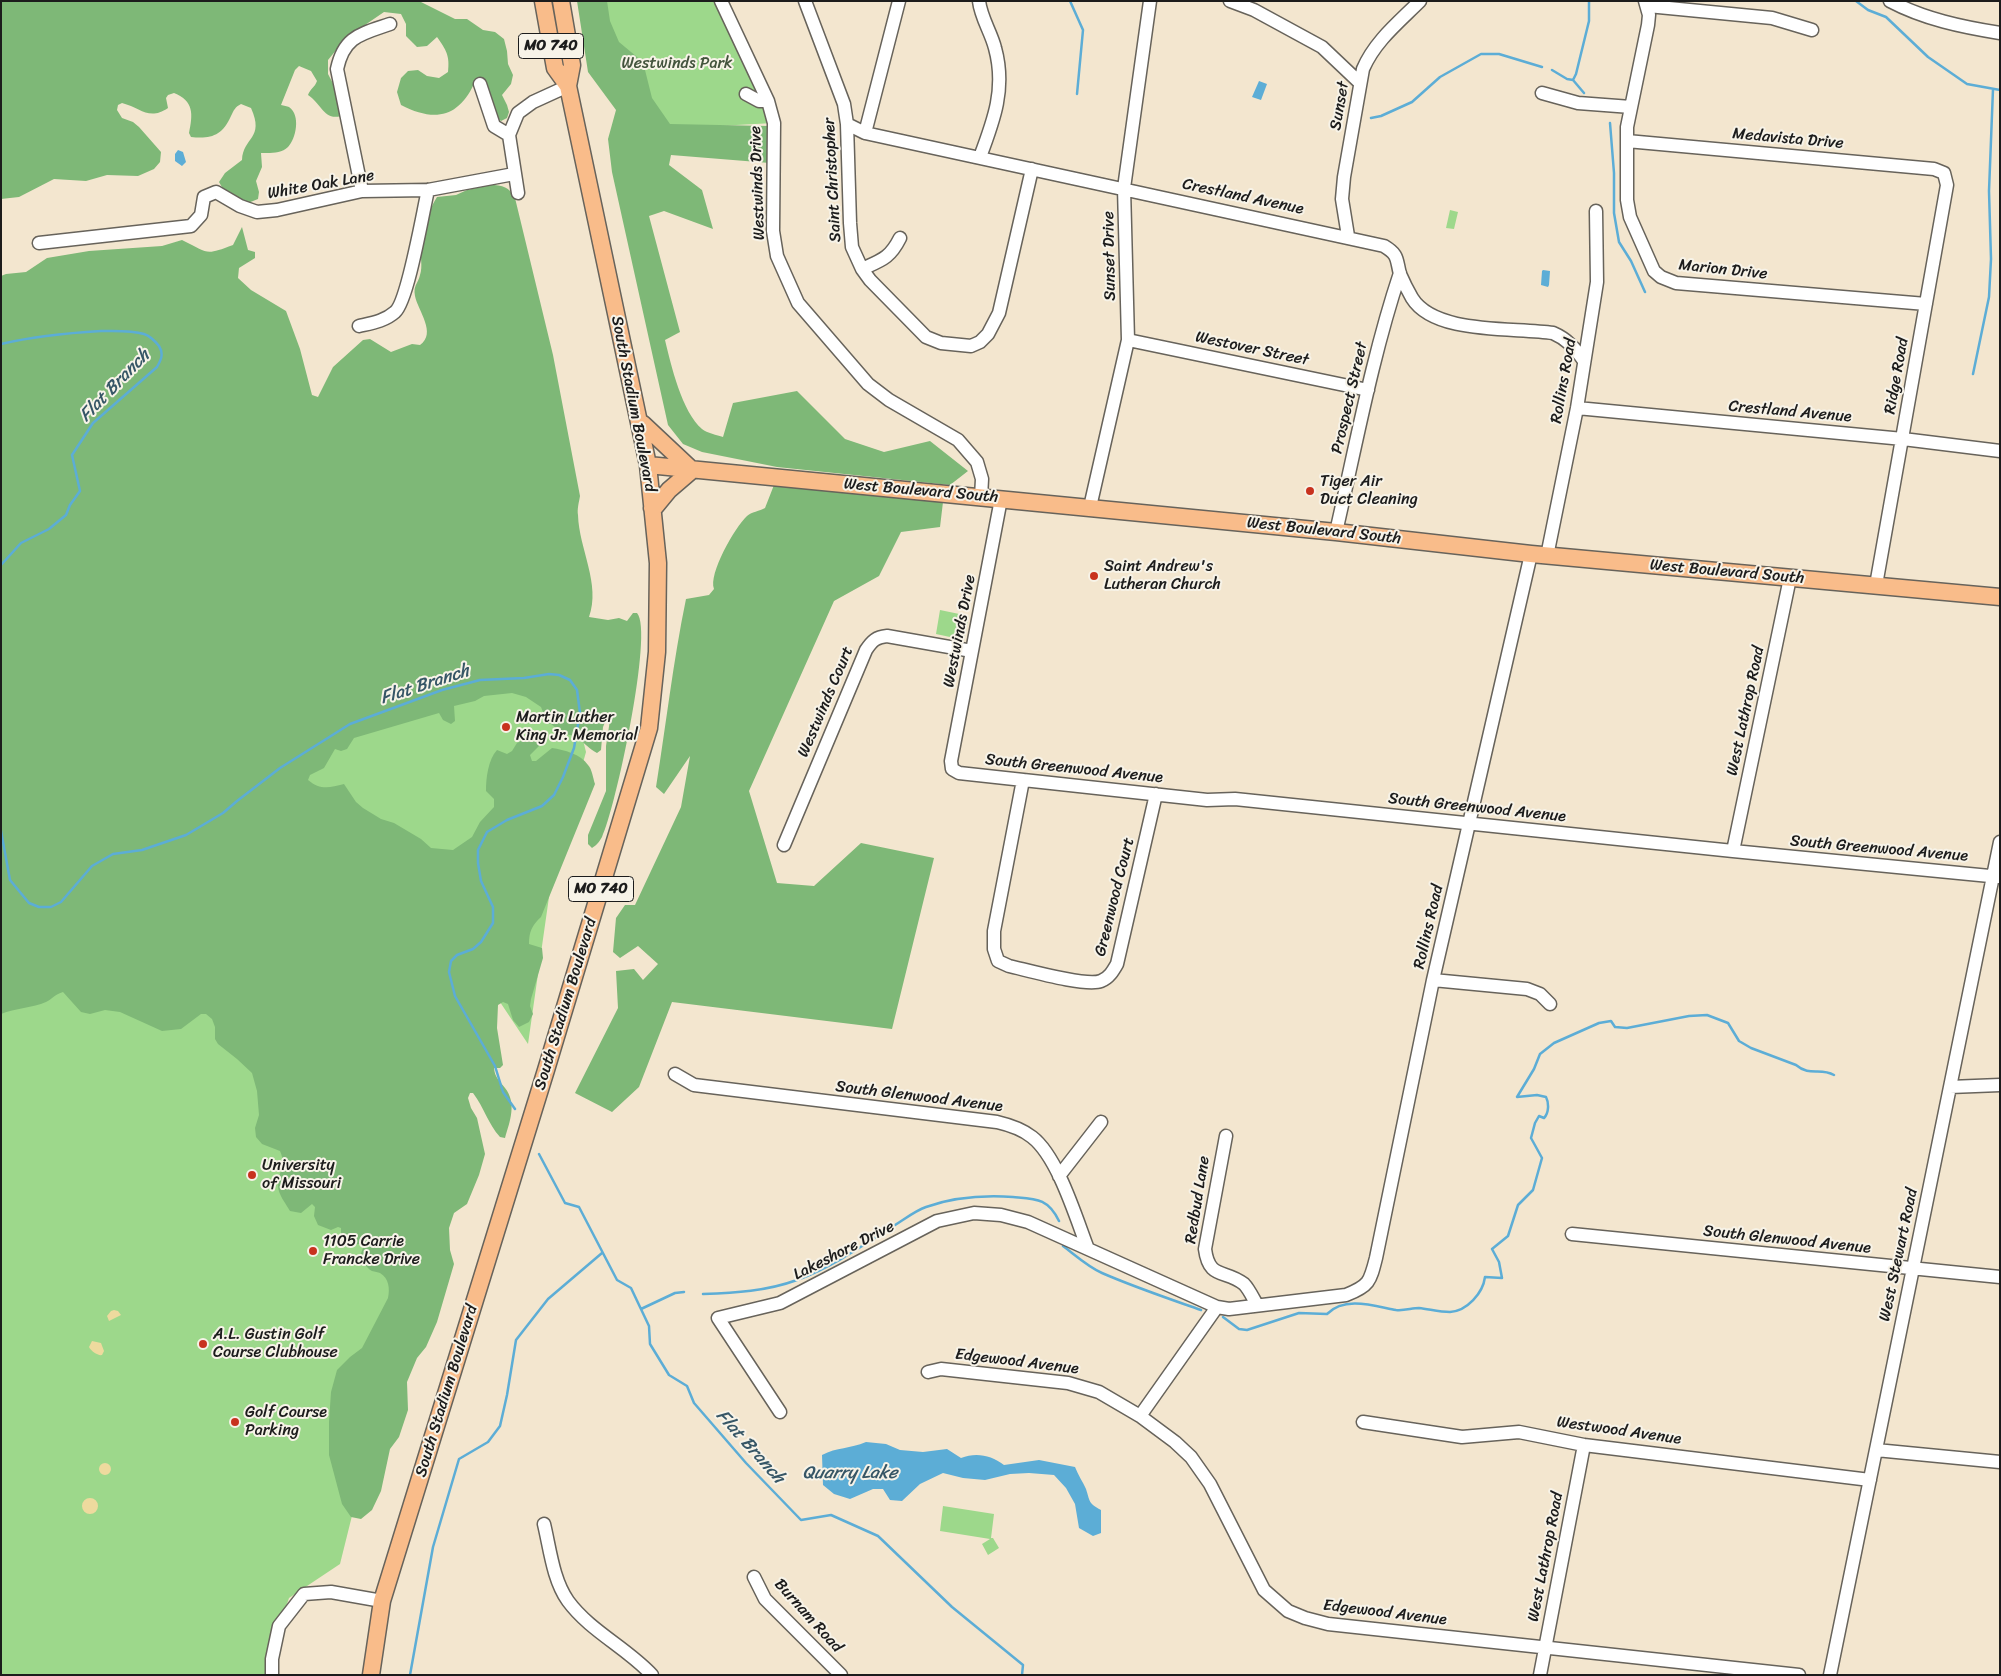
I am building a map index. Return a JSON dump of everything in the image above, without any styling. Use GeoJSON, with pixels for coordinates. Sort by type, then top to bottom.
{"type":"FeatureCollection","features":[{"type":"Feature","properties":{"kind":"main road","name":"South Stadium Boulevard"},"geometry":{"type":"LineString","coordinates":[[371,1675],[382,1601],[649,728],[657,652],[658,563],[648,465],[568,86],[555,68],[543,1]]}},
{"type":"Feature","properties":{"kind":"main road","name":"MO 740"},"geometry":{"type":"LineString","coordinates":[[561,1],[572,64],[568,86]]}},
{"type":"Feature","properties":{"kind":"main road"},"geometry":{"type":"LineString","coordinates":[[639,423],[643,424],[691,469],[652,508]]}},
{"type":"Feature","properties":{"kind":"main road","name":"West Boulevard South"},"geometry":{"type":"LineString","coordinates":[[648,465],[1090,507],[1539,555],[2000,597]]}},
{"type":"Feature","properties":{"kind":"street","name":"Saint Christopher"},"geometry":{"type":"LineString","coordinates":[[805,1],[844,104],[848,124],[852,247],[862,269],[870,280],[926,337],[941,344],[971,346],[980,342],[988,334],[999,313],[1032,169]]}},
{"type":"Feature","properties":{"kind":"street"},"geometry":{"type":"LineString","coordinates":[[865,133],[899,1]]}},
{"type":"Feature","properties":{"kind":"street"},"geometry":{"type":"LineString","coordinates":[[979,1],[1000,71],[993,122],[980,157]]}},
{"type":"Feature","properties":{"kind":"street","name":"Sunset Drive"},"geometry":{"type":"LineString","coordinates":[[1090,507],[1128,340],[1124,188],[1150,1]]}},
{"type":"Feature","properties":{"kind":"street"},"geometry":{"type":"LineString","coordinates":[[1230,1],[1254,10],[1322,47],[1360,83]]}},
{"type":"Feature","properties":{"kind":"street","name":"Sunset"},"geometry":{"type":"LineString","coordinates":[[1348,236],[1342,199],[1360,83],[1369,55],[1380,41],[1420,1]]}},
{"type":"Feature","properties":{"kind":"street"},"geometry":{"type":"LineString","coordinates":[[1890,1],[1934,19],[1967,28],[2000,32]]}},
{"type":"Feature","properties":{"kind":"street","name":"Westwinds Drive"},"geometry":{"type":"LineString","coordinates":[[723,2],[768,101],[774,123],[774,231],[777,256],[798,303],[868,384],[889,400],[958,440],[977,462],[982,479],[981,497]]}},
{"type":"Feature","properties":{"kind":"street"},"geometry":{"type":"LineString","coordinates":[[1627,141],[1631,107],[1648,25],[1646,4],[1772,18],[1812,30]]}},
{"type":"Feature","properties":{"kind":"street"},"geometry":{"type":"LineString","coordinates":[[362,191],[337,69],[340,56],[354,37],[390,24]]}},
{"type":"Feature","properties":{"kind":"street"},"geometry":{"type":"LineString","coordinates":[[480,84],[494,126],[509,136]]}},
{"type":"Feature","properties":{"kind":"street"},"geometry":{"type":"LineString","coordinates":[[518,193],[509,136],[518,113],[533,102],[568,86]]}},
{"type":"Feature","properties":{"kind":"street"},"geometry":{"type":"LineString","coordinates":[[1542,93],[1578,103],[1631,107]]}},
{"type":"Feature","properties":{"kind":"street"},"geometry":{"type":"LineString","coordinates":[[746,94],[759,101],[768,101]]}},
{"type":"Feature","properties":{"kind":"street","name":"Crestland Avenue"},"geometry":{"type":"LineString","coordinates":[[848,124],[865,133],[1348,236],[1384,246],[1392,251],[1397,258],[1400,272],[1414,301],[1433,317],[1455,324],[1553,333],[1563,336],[1584,361]]}},
{"type":"Feature","properties":{"kind":"street","name":"Medavista Drive"},"geometry":{"type":"LineString","coordinates":[[1627,141],[1934,169],[1944,173]]}},
{"type":"Feature","properties":{"kind":"street","name":"Marion Drive"},"geometry":{"type":"LineString","coordinates":[[1627,141],[1627,200],[1630,217],[1654,271],[1661,277],[1676,283],[1926,304]]}},
{"type":"Feature","properties":{"kind":"street","name":"Ridge Road"},"geometry":{"type":"LineString","coordinates":[[1876,586],[1947,185],[1944,173]]}},
{"type":"Feature","properties":{"kind":"street","name":"White Oak Lane"},"geometry":{"type":"LineString","coordinates":[[39,243],[192,226],[201,215],[204,197],[216,192],[240,206],[257,212],[277,210],[362,191],[428,190],[514,174]]}},
{"type":"Feature","properties":{"kind":"street"},"geometry":{"type":"LineString","coordinates":[[359,326],[382,320],[396,311],[405,292],[428,190]]}},
{"type":"Feature","properties":{"kind":"street","name":"Rollins Road"},"geometry":{"type":"LineString","coordinates":[[1257,1305],[1346,1295],[1363,1288],[1372,1275],[1433,980],[1469,824],[1577,408],[1597,282],[1596,211]]}},
{"type":"Feature","properties":{"kind":"street"},"geometry":{"type":"LineString","coordinates":[[862,269],[886,258],[893,252],[900,238]]}},
{"type":"Feature","properties":{"kind":"street","name":"Prospect Street"},"geometry":{"type":"LineString","coordinates":[[1336,532],[1368,390],[1400,272]]}},
{"type":"Feature","properties":{"kind":"street","name":"Westover Street"},"geometry":{"type":"LineString","coordinates":[[1128,340],[1368,390]]}},
{"type":"Feature","properties":{"kind":"street","name":"Crestland Avenue"},"geometry":{"type":"LineString","coordinates":[[1577,408],[1903,439],[2000,451]]}},
{"type":"Feature","properties":{"kind":"street","name":"Westwinds Drive"},"geometry":{"type":"LineString","coordinates":[[952,769],[950,761],[1001,499]]}},
{"type":"Feature","properties":{"kind":"street","name":"West Lathrop Road"},"geometry":{"type":"LineString","coordinates":[[1733,851],[1790,578]]}},
{"type":"Feature","properties":{"kind":"street","name":"Westwinds Court"},"geometry":{"type":"LineString","coordinates":[[784,845],[866,650],[872,641],[879,637],[887,636],[972,651]]}},
{"type":"Feature","properties":{"kind":"street","name":"South Greenwood Avenue"},"geometry":{"type":"LineString","coordinates":[[952,769],[959,773],[1207,800],[1235,799],[1733,851],[1996,876]]}},
{"type":"Feature","properties":{"kind":"street","name":"Greenwood Court"},"geometry":{"type":"LineString","coordinates":[[1024,780],[994,931],[994,949],[998,961],[1009,966],[1085,982],[1101,982],[1111,974],[1116,964],[1156,794]]}},
{"type":"Feature","properties":{"kind":"street","name":"West Stewart Road"},"geometry":{"type":"LineString","coordinates":[[1830,1675],[1950,1087],[1996,876],[2000,842]]}},
{"type":"Feature","properties":{"kind":"street"},"geometry":{"type":"LineString","coordinates":[[1433,980],[1527,988],[1540,994],[1550,1004]]}},
{"type":"Feature","properties":{"kind":"street","name":"South Glenwood Avenue"},"geometry":{"type":"LineString","coordinates":[[675,1074],[694,1085],[997,1122],[1016,1127],[1032,1137],[1045,1149],[1088,1249]]}},
{"type":"Feature","properties":{"kind":"street"},"geometry":{"type":"LineString","coordinates":[[1950,1087],[2000,1085]]}},
{"type":"Feature","properties":{"kind":"street"},"geometry":{"type":"LineString","coordinates":[[1058,1176],[1101,1122]]}},
{"type":"Feature","properties":{"kind":"street","name":"Redbud Lane"},"geometry":{"type":"LineString","coordinates":[[1226,1136],[1205,1249],[1207,1261],[1214,1271],[1234,1278],[1246,1286],[1257,1305]]}},
{"type":"Feature","properties":{"kind":"street","name":"Lakeshore Drive"},"geometry":{"type":"LineString","coordinates":[[780,1412],[718,1318],[780,1302],[937,1222],[974,1213],[1001,1215],[1028,1222],[1088,1249]]}},
{"type":"Feature","properties":{"kind":"street","name":"South Glenwood Avenue"},"geometry":{"type":"LineString","coordinates":[[1572,1234],[2000,1277]]}},
{"type":"Feature","properties":{"kind":"street"},"geometry":{"type":"LineString","coordinates":[[1088,1249],[1217,1307],[1229,1308],[1257,1305]]}},
{"type":"Feature","properties":{"kind":"street"},"geometry":{"type":"LineString","coordinates":[[1140,1416],[1217,1307]]}},
{"type":"Feature","properties":{"kind":"street","name":"Edgewood Avenue"},"geometry":{"type":"LineString","coordinates":[[928,1372],[940,1369],[1068,1383],[1099,1392],[1140,1416],[1191,1456],[1210,1484],[1264,1590],[1288,1611],[1305,1618],[1328,1624],[1799,1675]]}},
{"type":"Feature","properties":{"kind":"street","name":"Westwood Avenue"},"geometry":{"type":"LineString","coordinates":[[1363,1422],[1462,1437],[1519,1432],[1584,1445],[1870,1480]]}},
{"type":"Feature","properties":{"kind":"street","name":"West Lathrop Road"},"geometry":{"type":"LineString","coordinates":[[1540,1675],[1584,1445]]}},
{"type":"Feature","properties":{"kind":"street"},"geometry":{"type":"LineString","coordinates":[[1876,1450],[2000,1462]]}},
{"type":"Feature","properties":{"kind":"street"},"geometry":{"type":"LineString","coordinates":[[544,1524],[556,1576],[567,1600],[587,1621],[652,1675]]}},
{"type":"Feature","properties":{"kind":"street","name":"Burnam Road"},"geometry":{"type":"LineString","coordinates":[[754,1578],[765,1599],[841,1675]]}},
{"type":"Feature","properties":{"kind":"street"},"geometry":{"type":"LineString","coordinates":[[272,1675],[272,1659],[279,1626],[304,1594],[331,1592],[382,1601]]}},
{"type":"Feature","properties":{"kind":"green space"},"geometry":{"type":"Polygon","coordinates":[[[1,1],[419,1],[455,19],[467,19],[483,30],[495,32],[504,39],[508,64],[513,75],[511,84],[502,95],[509,112],[507,118],[501,121],[495,116],[474,84],[460,104],[444,114],[424,114],[401,105],[397,92],[401,78],[408,71],[418,70],[427,76],[439,78],[448,72],[448,57],[437,37],[427,46],[417,47],[406,36],[406,24],[401,14],[384,12],[346,38],[328,60],[328,74],[341,99],[341,116],[335,117],[327,114],[308,95],[317,81],[311,71],[299,66],[295,70],[281,105],[289,107],[293,111],[296,121],[295,133],[291,143],[282,151],[261,153],[262,167],[256,181],[259,192],[258,199],[248,203],[223,189],[219,182],[225,173],[242,160],[243,152],[255,132],[255,118],[251,108],[241,104],[237,106],[228,123],[215,135],[210,137],[191,137],[189,133],[191,114],[189,104],[181,96],[174,93],[168,95],[166,98],[168,108],[161,112],[150,113],[122,103],[118,105],[117,110],[122,118],[133,122],[139,127],[161,152],[160,162],[154,169],[138,176],[107,175],[86,181],[54,179],[19,197],[1,199],[1,1]]]}},
{"type":"Feature","properties":{"kind":"green space"},"geometry":{"type":"Polygon","coordinates":[[[577,1],[607,1],[610,21],[619,42],[643,62],[652,98],[670,124],[769,126],[770,163],[671,155],[669,165],[702,190],[713,229],[664,211],[649,216],[680,332],[665,340],[678,388],[695,421],[702,429],[709,433],[723,437],[733,403],[797,391],[845,439],[884,452],[930,441],[968,471],[950,485],[777,467],[702,452],[683,444],[668,425],[612,172],[608,139],[616,110],[588,72],[577,1]]]}},
{"type":"Feature","properties":{"kind":"green space","name":"Westwinds Park"},"geometry":{"type":"Polygon","coordinates":[[[594,1],[721,1],[774,123],[624,131],[594,1]]]}},
{"type":"Feature","properties":{"kind":"green space"},"geometry":{"type":"Polygon","coordinates":[[[490,185],[505,187],[515,198],[553,355],[580,496],[578,510],[579,528],[591,579],[592,592],[592,605],[589,617],[608,620],[619,618],[627,621],[633,613],[637,613],[641,627],[641,652],[631,722],[615,794],[602,837],[592,848],[588,844],[588,835],[606,791],[606,746],[610,720],[608,715],[603,727],[601,750],[597,753],[575,736],[556,735],[556,728],[551,724],[544,723],[545,717],[541,707],[526,697],[512,693],[484,696],[475,701],[454,706],[455,721],[451,724],[443,720],[439,713],[354,738],[347,749],[341,751],[335,749],[324,768],[310,775],[308,780],[321,787],[344,784],[356,802],[381,819],[394,823],[421,839],[431,848],[453,850],[472,837],[480,822],[494,807],[494,799],[486,791],[486,786],[490,764],[497,750],[507,754],[512,751],[517,743],[540,732],[544,734],[545,740],[530,755],[532,761],[536,761],[552,748],[572,753],[585,761],[591,771],[595,784],[541,917],[530,932],[529,944],[542,948],[543,958],[531,999],[530,1006],[533,1014],[529,1022],[519,1027],[513,1020],[508,1004],[503,1002],[498,1005],[497,1028],[503,1065],[500,1068],[494,1068],[496,1077],[509,1094],[512,1106],[505,1138],[500,1137],[496,1132],[473,1093],[470,1093],[468,1098],[477,1118],[485,1154],[467,1204],[454,1213],[449,1228],[450,1250],[454,1264],[437,1322],[426,1347],[417,1358],[407,1382],[408,1410],[399,1437],[390,1449],[381,1491],[372,1510],[361,1519],[351,1517],[342,1504],[329,1455],[331,1392],[337,1370],[362,1348],[388,1298],[388,1284],[383,1275],[372,1271],[365,1264],[360,1256],[363,1248],[360,1244],[349,1245],[341,1240],[341,1228],[338,1227],[331,1230],[318,1225],[314,1216],[315,1207],[312,1204],[301,1213],[290,1211],[278,1189],[283,1161],[280,1151],[262,1144],[256,1137],[255,1128],[259,1115],[257,1091],[252,1073],[218,1044],[215,1039],[215,1027],[212,1019],[206,1014],[201,1014],[181,1029],[162,1031],[120,1012],[105,1010],[90,1014],[81,1012],[63,992],[41,1004],[1,1014],[1,276],[26,272],[47,258],[89,251],[162,246],[182,240],[207,252],[217,251],[233,245],[242,227],[248,250],[255,252],[255,258],[239,268],[238,278],[251,290],[286,311],[300,349],[312,395],[318,397],[333,367],[363,340],[370,339],[391,352],[412,344],[420,345],[425,340],[427,328],[415,296],[415,289],[421,272],[423,235],[431,208],[437,197],[456,195],[467,190],[490,185]]]}},
{"type":"Feature","properties":{"kind":"green space"},"geometry":{"type":"Polygon","coordinates":[[[1450,210],[1458,212],[1454,229],[1446,228],[1450,210]]]}},
{"type":"Feature","properties":{"kind":"green space"},"geometry":{"type":"Polygon","coordinates":[[[774,485],[943,502],[940,527],[901,532],[879,576],[834,601],[749,791],[777,883],[814,886],[861,843],[934,858],[892,1029],[672,1002],[639,1087],[612,1112],[575,1093],[618,1008],[616,971],[634,969],[643,980],[658,964],[638,946],[620,958],[613,952],[616,918],[625,905],[635,905],[681,807],[690,756],[664,794],[656,787],[673,670],[686,599],[709,595],[714,589],[715,573],[730,540],[747,516],[765,508],[774,485]]]}},
{"type":"Feature","properties":{"kind":"green space"},"geometry":{"type":"Polygon","coordinates":[[[940,610],[969,616],[964,640],[936,634],[940,610]]]}},
{"type":"Feature","properties":{"kind":"green space"},"geometry":{"type":"Polygon","coordinates":[[[524,678],[579,724],[586,752],[553,869],[528,1044],[488,984],[280,768],[304,753],[524,678]]]}},
{"type":"Feature","properties":{"kind":"green space"},"geometry":{"type":"Polygon","coordinates":[[[1,938],[148,986],[235,1026],[387,1257],[400,1308],[385,1383],[340,1564],[289,1598],[269,1657],[265,1675],[1,1675],[1,938]]]}},
{"type":"Feature","properties":{"kind":"green space"},"geometry":{"type":"Polygon","coordinates":[[[943,1506],[994,1514],[991,1538],[993,1538],[999,1548],[988,1555],[982,1544],[990,1539],[940,1531],[943,1506]]]}},
{"type":"Feature","properties":{"kind":"sand"},"geometry":{"type":"Polygon","coordinates":[[[114,1310],[118,1311],[121,1315],[109,1321],[107,1316],[114,1310]]]}},
{"type":"Feature","properties":{"kind":"sand"},"geometry":{"type":"Polygon","coordinates":[[[92,1341],[101,1343],[104,1351],[102,1355],[90,1349],[92,1341]]]}},
{"type":"Feature","properties":{"kind":"sand"},"geometry":{"type":"Polygon","coordinates":[[[107,1463],[110,1464],[110,1474],[103,1475],[100,1474],[99,1467],[100,1464],[107,1463]]]}},
{"type":"Feature","properties":{"kind":"sand"},"geometry":{"type":"Polygon","coordinates":[[[90,1498],[98,1506],[90,1514],[82,1506],[90,1498]]]}},
{"type":"Feature","properties":{"kind":"water"},"geometry":{"type":"Polygon","coordinates":[[[1259,81],[1267,84],[1261,100],[1252,97],[1259,81]]]}},
{"type":"Feature","properties":{"kind":"water"},"geometry":{"type":"Polygon","coordinates":[[[178,150],[183,152],[186,162],[182,166],[175,161],[175,154],[178,150]]]}},
{"type":"Feature","properties":{"kind":"water"},"geometry":{"type":"Polygon","coordinates":[[[1543,270],[1550,271],[1548,287],[1541,285],[1543,270]]]}},
{"type":"Feature","properties":{"kind":"water","name":"Quarry Lake"},"geometry":{"type":"Polygon","coordinates":[[[866,1442],[886,1444],[900,1450],[923,1452],[947,1449],[961,1458],[978,1455],[994,1459],[1004,1465],[1039,1460],[1075,1467],[1090,1501],[1101,1510],[1101,1533],[1093,1536],[1079,1528],[1075,1504],[1066,1488],[1054,1475],[1010,1474],[985,1480],[963,1478],[943,1473],[920,1484],[902,1501],[890,1500],[883,1489],[873,1489],[850,1499],[834,1494],[823,1485],[822,1455],[866,1442]]]}},
{"type":"Feature","properties":{"kind":"waterway"},"geometry":{"type":"LineString","coordinates":[[1070,1],[1083,30],[1077,94]]}},
{"type":"Feature","properties":{"kind":"waterway"},"geometry":{"type":"LineString","coordinates":[[1552,70],[1567,79],[1573,80],[1589,21],[1589,1]]}},
{"type":"Feature","properties":{"kind":"waterway"},"geometry":{"type":"LineString","coordinates":[[1856,1],[1868,10],[1886,17],[1928,57],[1967,84],[2000,90]]}},
{"type":"Feature","properties":{"kind":"waterway"},"geometry":{"type":"LineString","coordinates":[[1371,118],[1381,116],[1412,102],[1440,77],[1481,54],[1499,54],[1542,67]]}},
{"type":"Feature","properties":{"kind":"waterway"},"geometry":{"type":"LineString","coordinates":[[1573,80],[1584,93]]}},
{"type":"Feature","properties":{"kind":"waterway"},"geometry":{"type":"LineString","coordinates":[[1973,374],[1989,297],[1991,259],[1989,191],[1993,89]]}},
{"type":"Feature","properties":{"kind":"waterway"},"geometry":{"type":"LineString","coordinates":[[1610,123],[1614,173],[1614,213],[1619,242],[1631,261],[1645,292]]}},
{"type":"Feature","properties":{"kind":"waterway","name":"Flat Branch"},"geometry":{"type":"LineString","coordinates":[[1,344],[63,334],[128,331],[150,337],[159,346],[162,354],[157,367],[93,423],[72,455],[80,491],[70,505],[66,515],[49,529],[21,543],[1,565]]}},
{"type":"Feature","properties":{"kind":"waterway","name":"Flat Branch"},"geometry":{"type":"LineString","coordinates":[[1,831],[10,880],[29,903],[39,907],[51,907],[61,902],[92,866],[113,854],[142,850],[186,835],[223,813],[280,768],[350,724],[442,690],[480,680],[524,678],[549,674],[559,675],[570,680],[577,690],[580,713],[574,748],[563,777],[554,795],[542,806],[507,820],[487,832],[478,850],[478,863],[481,881],[493,907],[493,923],[481,942],[473,949],[457,955],[451,961],[449,972],[455,996],[495,1066],[503,1092],[515,1109]]}},
{"type":"Feature","properties":{"kind":"waterway"},"geometry":{"type":"LineString","coordinates":[[1223,1317],[1239,1329],[1247,1330],[1299,1313],[1327,1314],[1334,1308],[1342,1305],[1360,1304],[1396,1310],[1419,1308],[1442,1312],[1456,1311],[1468,1305],[1478,1295],[1485,1277],[1502,1278],[1499,1262],[1492,1249],[1508,1236],[1518,1205],[1533,1190],[1542,1158],[1531,1138],[1539,1116],[1544,1118],[1548,1111],[1546,1097],[1537,1095],[1517,1097],[1534,1069],[1540,1054],[1554,1043],[1599,1023],[1611,1021],[1615,1027],[1627,1028],[1689,1016],[1707,1015],[1728,1023],[1739,1041],[1751,1048],[1796,1065],[1801,1069],[1834,1075]]}},
{"type":"Feature","properties":{"kind":"waterway","name":"Flat Branch"},"geometry":{"type":"LineString","coordinates":[[539,1154],[565,1203],[579,1207],[617,1280],[631,1288],[649,1326],[650,1344],[669,1375],[687,1386],[694,1403],[746,1463],[801,1520],[831,1515],[878,1536],[952,1607],[1023,1665],[1022,1675]]}},
{"type":"Feature","properties":{"kind":"waterway"},"geometry":{"type":"LineString","coordinates":[[703,1294],[763,1289],[797,1280],[845,1257],[917,1211],[947,1201],[991,1196],[1035,1199],[1046,1204],[1055,1213],[1059,1221]]}},
{"type":"Feature","properties":{"kind":"waterway"},"geometry":{"type":"LineString","coordinates":[[1063,1246],[1102,1273],[1201,1310]]}},
{"type":"Feature","properties":{"kind":"waterway"},"geometry":{"type":"LineString","coordinates":[[410,1675],[433,1547],[459,1459],[488,1442],[500,1426],[516,1340],[548,1299],[602,1253]]}},
{"type":"Feature","properties":{"kind":"waterway"},"geometry":{"type":"LineString","coordinates":[[641,1309],[675,1293],[684,1292]]}},
{"type":"Feature","properties":{"kind":"place","name":"Tiger Air Duct Cleaning"},"geometry":{"type":"Point","coordinates":[1310,491]}},
{"type":"Feature","properties":{"kind":"place","name":"Saint Andrew's Lutheran Church"},"geometry":{"type":"Point","coordinates":[1094,576]}},
{"type":"Feature","properties":{"kind":"place","name":"Martin Luther King Jr. Memorial"},"geometry":{"type":"Point","coordinates":[506,727]}},
{"type":"Feature","properties":{"kind":"place","name":"University of Missouri"},"geometry":{"type":"Point","coordinates":[252,1175]}},
{"type":"Feature","properties":{"kind":"place","name":"1105 Carrie Francke Drive"},"geometry":{"type":"Point","coordinates":[313,1251]}},
{"type":"Feature","properties":{"kind":"place","name":"A.L. Gustin Golf Course Clubhouse"},"geometry":{"type":"Point","coordinates":[203,1344]}},
{"type":"Feature","properties":{"kind":"place","name":"Golf Course Parking"},"geometry":{"type":"Point","coordinates":[235,1422]}}]}
